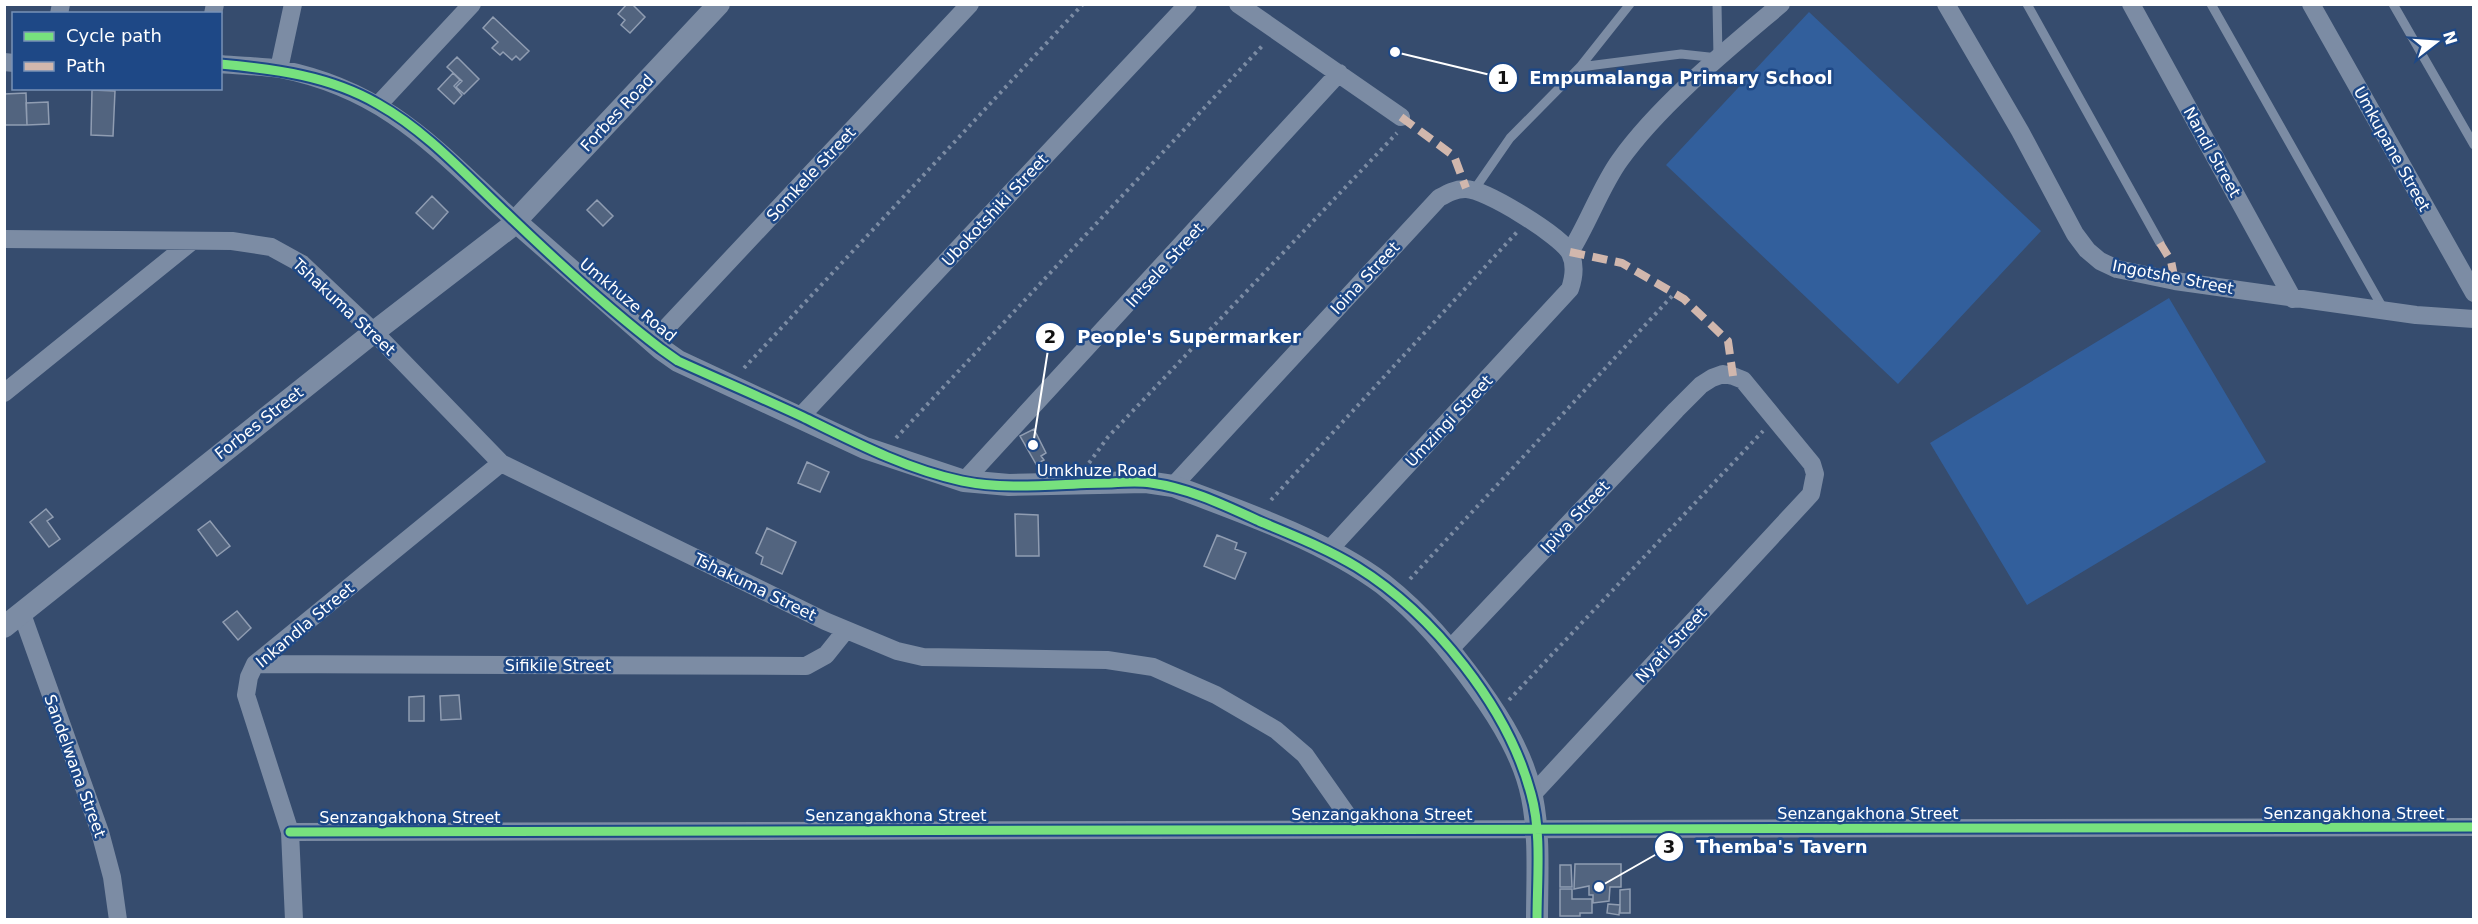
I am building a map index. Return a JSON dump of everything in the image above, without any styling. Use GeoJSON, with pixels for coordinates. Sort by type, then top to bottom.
{"type":"FeatureCollection","features":[{"type":"Feature","properties":{"kind":"street"},"geometry":{"type":"LineString","coordinates":[[279,69],[293,4]]}},
{"type":"Feature","properties":{"kind":"street"},"geometry":{"type":"LineString","coordinates":[[379,104],[472,4]]}},
{"type":"Feature","properties":{"kind":"street","name":"Forbes Road"},"geometry":{"type":"LineString","coordinates":[[515,221],[719,4]]}},
{"type":"Feature","properties":{"kind":"street","name":"Somkele Street"},"geometry":{"type":"LineString","coordinates":[[652,343],[970,4]]}},
{"type":"Feature","properties":{"kind":"street","name":"Ubokotshiki Street"},"geometry":{"type":"LineString","coordinates":[[801,416],[1188,4]]}},
{"type":"Feature","properties":{"kind":"street"},"geometry":{"type":"LineString","coordinates":[[1238,4],[1339,73],[1400,124]]}},
{"type":"Feature","properties":{"kind":"street"},"geometry":{"type":"LineString","coordinates":[[1470,189],[1559,240],[1570,252],[1584,230],[1619,161],[1718,58],[1781,4]]}},
{"type":"Feature","properties":{"kind":"street","name":"Ingotshe Street"},"geometry":{"type":"LineString","coordinates":[[1946,4],[2020,131],[2075,234],[2087,250],[2117,269],[2293,299],[2385,311],[2474,319]]}},
{"type":"Feature","properties":{"kind":"street","name":"Nandi Street"},"geometry":{"type":"LineString","coordinates":[[2131,4],[2293,299]]}},
{"type":"Feature","properties":{"kind":"street","name":"Umkupane Street"},"geometry":{"type":"LineString","coordinates":[[2311,4],[2474,293]]}},
{"type":"Feature","properties":{"kind":"street"},"geometry":{"type":"LineString","coordinates":[[222,64],[279,69],[336,85],[379,104],[438,148],[515,221]]}},
{"type":"Feature","properties":{"kind":"street","name":"Intsele Street"},"geometry":{"type":"LineString","coordinates":[[964,482],[1339,73]]}},
{"type":"Feature","properties":{"kind":"street","name":"Ioina Street"},"geometry":{"type":"LineString","coordinates":[[1173,486],[1439,198],[1453,190],[1470,189]]}},
{"type":"Feature","properties":{"kind":"street","name":"Forbes Street"},"geometry":{"type":"LineString","coordinates":[[13,621],[76,568],[515,221]]}},
{"type":"Feature","properties":{"kind":"street","name":"Umkhuze Road"},"geometry":{"type":"LineString","coordinates":[[515,221],[652,343],[678,361],[881,453],[964,482],[1009,484],[1146,482],[1173,486],[1254,518],[1328,551],[1357,567],[1395,595],[1427,623],[1450,649],[1496,714],[1512,741],[1532,795],[1536,829],[1537,920]]}},
{"type":"Feature","properties":{"kind":"street","name":"Tshakuma Street"},"geometry":{"type":"LineString","coordinates":[[4,239],[191,242],[232,240],[271,247],[302,264],[374,332],[501,463],[846,630],[897,651],[923,657],[1107,660],[1153,668],[1216,695],[1283,735],[1305,756],[1357,829]]}},
{"type":"Feature","properties":{"kind":"street"},"geometry":{"type":"LineString","coordinates":[[4,393],[191,242]]}},
{"type":"Feature","properties":{"kind":"street","name":"Umzingi Street"},"geometry":{"type":"LineString","coordinates":[[1328,551],[1570,289],[1575,277],[1570,252]]}},
{"type":"Feature","properties":{"kind":"street","name":"Ipiva Street"},"geometry":{"type":"LineString","coordinates":[[1450,649],[1701,385],[1723,374],[1733,375],[1743,380],[1775,418]]}},
{"type":"Feature","properties":{"kind":"street","name":"Nyati Street"},"geometry":{"type":"LineString","coordinates":[[1532,795],[1811,495],[1815,474],[1812,464],[1775,418]]}},
{"type":"Feature","properties":{"kind":"street","name":"Inkandla Street"},"geometry":{"type":"LineString","coordinates":[[294,920],[290,832],[246,695],[249,677],[255,664],[501,463]]}},
{"type":"Feature","properties":{"kind":"street","name":"Sandelwana Street"},"geometry":{"type":"LineString","coordinates":[[13,621],[100,832],[112,877],[118,920]]}},
{"type":"Feature","properties":{"kind":"street","name":"Sifikile Street"},"geometry":{"type":"LineString","coordinates":[[255,664],[806,666],[826,656],[846,630]]}},
{"type":"Feature","properties":{"kind":"street","name":"Senzangakhona Street"},"geometry":{"type":"LineString","coordinates":[[290,832],[2474,827]]}},
{"type":"Feature","properties":{"kind":"lane"},"geometry":{"type":"LineString","coordinates":[[1470,189],[1510,138],[1580,67],[1630,4]]}},
{"type":"Feature","properties":{"kind":"lane"},"geometry":{"type":"LineString","coordinates":[[1580,67],[1681,54],[1718,58],[1717,4]]}},
{"type":"Feature","properties":{"kind":"lane"},"geometry":{"type":"LineString","coordinates":[[2027,4],[2160,243]]}},
{"type":"Feature","properties":{"kind":"lane"},"geometry":{"type":"LineString","coordinates":[[2211,4],[2385,311]]}},
{"type":"Feature","properties":{"kind":"lane"},"geometry":{"type":"LineString","coordinates":[[2393,4],[2474,145]]}},
{"type":"Feature","properties":{"kind":"path"},"geometry":{"type":"LineString","coordinates":[[729,384],[1083,4]]}},
{"type":"Feature","properties":{"kind":"path"},"geometry":{"type":"LineString","coordinates":[[881,453],[1276,31]]}},
{"type":"Feature","properties":{"kind":"path"},"geometry":{"type":"LineString","coordinates":[[1074,483],[1108,437],[1400,124]]}},
{"type":"Feature","properties":{"kind":"path"},"geometry":{"type":"LineString","coordinates":[[1254,518],[1527,220]]}},
{"type":"Feature","properties":{"kind":"path"},"geometry":{"type":"LineString","coordinates":[[1395,595],[1674,294]]}},
{"type":"Feature","properties":{"kind":"path"},"geometry":{"type":"LineString","coordinates":[[1496,714],[1775,418]]}},
{"type":"Feature","properties":{"kind":"shaded area"},"geometry":{"type":"Polygon","coordinates":[[[1809,12],[2041,231],[1898,384],[1666,165],[1809,12]]]}},
{"type":"Feature","properties":{"kind":"shaded area"},"geometry":{"type":"Polygon","coordinates":[[[2169,298],[2266,462],[2027,605],[1930,443],[2169,298]]]}},
{"type":"Feature","properties":{"kind":"building"},"geometry":{"type":"Polygon","coordinates":[[[627,4],[632,4],[645,17],[630,33],[621,25],[625,20],[618,14],[627,4]]]}},
{"type":"Feature","properties":{"kind":"building"},"geometry":{"type":"Polygon","coordinates":[[[493,17],[529,51],[520,60],[516,56],[512,60],[503,52],[500,55],[492,48],[498,42],[483,28],[493,17]]]}},
{"type":"Feature","properties":{"kind":"building"},"geometry":{"type":"Polygon","coordinates":[[[457,57],[479,79],[464,94],[456,87],[462,81],[447,67],[457,57]]]}},
{"type":"Feature","properties":{"kind":"building"},"geometry":{"type":"Polygon","coordinates":[[[453,73],[460,80],[454,86],[462,95],[454,104],[438,89],[453,73]]]}},
{"type":"Feature","properties":{"kind":"building"},"geometry":{"type":"Polygon","coordinates":[[[92,90],[115,91],[113,136],[91,135],[92,90]]]}},
{"type":"Feature","properties":{"kind":"building"},"geometry":{"type":"Polygon","coordinates":[[[26,93],[27,125],[4,125],[4,94],[26,93]]]}},
{"type":"Feature","properties":{"kind":"building"},"geometry":{"type":"Polygon","coordinates":[[[48,102],[49,124],[27,125],[26,103],[48,102]]]}},
{"type":"Feature","properties":{"kind":"building"},"geometry":{"type":"Polygon","coordinates":[[[432,196],[448,212],[433,229],[416,213],[432,196]]]}},
{"type":"Feature","properties":{"kind":"building"},"geometry":{"type":"Polygon","coordinates":[[[597,200],[613,216],[603,226],[587,210],[597,200]]]}},
{"type":"Feature","properties":{"kind":"building"},"geometry":{"type":"Polygon","coordinates":[[[1034,429],[1046,453],[1041,456],[1044,460],[1036,464],[1020,436],[1034,429]]]}},
{"type":"Feature","properties":{"kind":"building"},"geometry":{"type":"Polygon","coordinates":[[[807,462],[829,472],[820,492],[798,483],[807,462]]]}},
{"type":"Feature","properties":{"kind":"building"},"geometry":{"type":"Polygon","coordinates":[[[46,509],[53,517],[47,521],[60,539],[49,547],[30,522],[46,509]]]}},
{"type":"Feature","properties":{"kind":"building"},"geometry":{"type":"Polygon","coordinates":[[[1015,514],[1038,515],[1039,556],[1016,556],[1015,514]]]}},
{"type":"Feature","properties":{"kind":"building"},"geometry":{"type":"Polygon","coordinates":[[[210,521],[230,546],[217,556],[198,530],[210,521]]]}},
{"type":"Feature","properties":{"kind":"building"},"geometry":{"type":"Polygon","coordinates":[[[767,528],[796,542],[782,574],[761,564],[763,557],[756,553],[767,528]]]}},
{"type":"Feature","properties":{"kind":"building"},"geometry":{"type":"Polygon","coordinates":[[[1217,535],[1237,543],[1235,549],[1246,553],[1235,579],[1204,566],[1217,535]]]}},
{"type":"Feature","properties":{"kind":"building"},"geometry":{"type":"Polygon","coordinates":[[[237,611],[251,628],[238,640],[223,622],[237,611]]]}},
{"type":"Feature","properties":{"kind":"building"},"geometry":{"type":"Polygon","coordinates":[[[459,695],[461,719],[441,720],[440,696],[459,695]]]}},
{"type":"Feature","properties":{"kind":"building"},"geometry":{"type":"Polygon","coordinates":[[[424,696],[424,721],[409,721],[409,697],[424,696]]]}},
{"type":"Feature","properties":{"kind":"building"},"geometry":{"type":"Polygon","coordinates":[[[1575,864],[1621,864],[1621,887],[1610,887],[1609,901],[1593,903],[1593,895],[1589,895],[1589,886],[1574,889],[1575,864]]]}},
{"type":"Feature","properties":{"kind":"building"},"geometry":{"type":"Polygon","coordinates":[[[1560,865],[1571,865],[1572,887],[1560,887],[1560,865]]]}},
{"type":"Feature","properties":{"kind":"building"},"geometry":{"type":"Polygon","coordinates":[[[1560,889],[1572,889],[1572,899],[1592,899],[1592,913],[1580,913],[1580,916],[1560,916],[1560,889]]]}},
{"type":"Feature","properties":{"kind":"building"},"geometry":{"type":"Polygon","coordinates":[[[1630,889],[1630,913],[1620,913],[1620,890],[1630,889]]]}},
{"type":"Feature","properties":{"kind":"building"},"geometry":{"type":"Polygon","coordinates":[[[1608,904],[1620,905],[1619,915],[1607,913],[1608,904]]]}},
{"type":"Feature","properties":{"kind":"marked path"},"geometry":{"type":"LineString","coordinates":[[1401,117],[1454,156],[1466,188]]}},
{"type":"Feature","properties":{"kind":"marked path"},"geometry":{"type":"LineString","coordinates":[[2160,243],[2171,261],[2175,281]]}},
{"type":"Feature","properties":{"kind":"marked path"},"geometry":{"type":"LineString","coordinates":[[1570,252],[1622,263],[1684,299],[1728,341],[1733,376]]}},
{"type":"Feature","properties":{"kind":"cycle path"},"geometry":{"type":"LineString","coordinates":[[222,64],[302,75],[360,94],[378,104],[428,140],[580,282],[620,317],[678,361],[881,454],[941,476],[980,484],[1018,486],[1146,482],[1165,485],[1219,503],[1321,548],[1357,567],[1413,610],[1439,637],[1486,696],[1505,728],[1520,761],[1531,794],[1537,824],[1537,920]]}},
{"type":"Feature","properties":{"kind":"cycle path"},"geometry":{"type":"LineString","coordinates":[[290,832],[2474,827]]}},
{"type":"Feature","properties":{"kind":"place","name":"Empumalanga Primary School"},"geometry":{"type":"Point","coordinates":[1395,52]}},
{"type":"Feature","properties":{"kind":"place","name":"People's Supermarker"},"geometry":{"type":"Point","coordinates":[1033,445]}},
{"type":"Feature","properties":{"kind":"place","name":"Themba's Tavern"},"geometry":{"type":"Point","coordinates":[1599,887]}}]}
